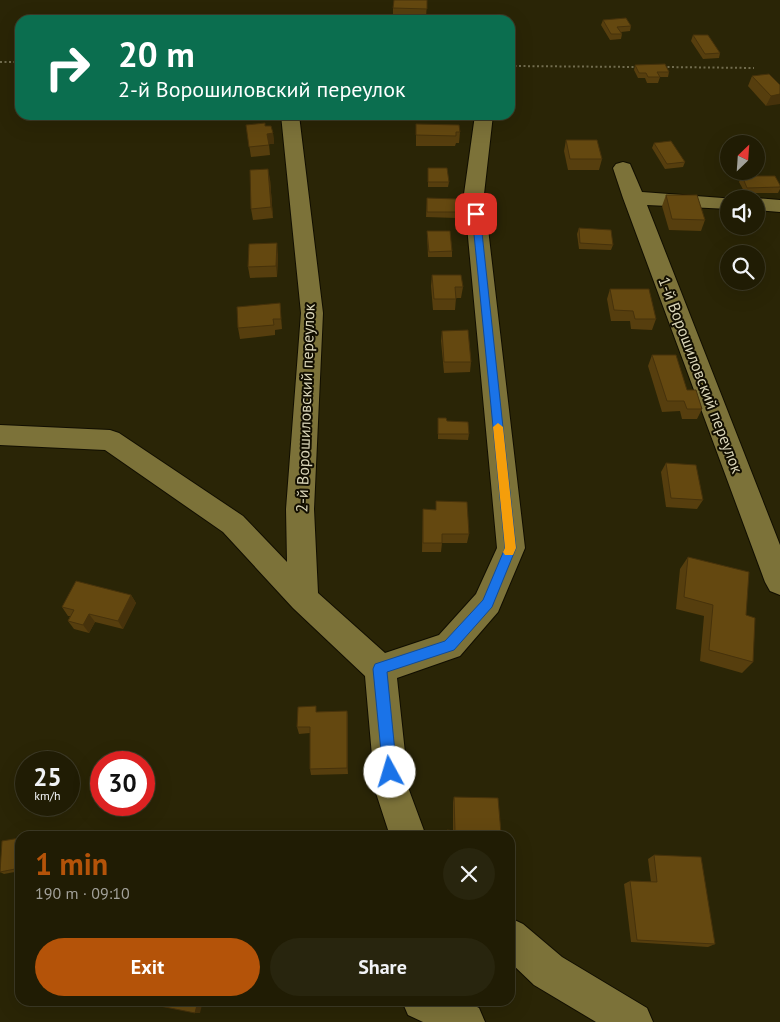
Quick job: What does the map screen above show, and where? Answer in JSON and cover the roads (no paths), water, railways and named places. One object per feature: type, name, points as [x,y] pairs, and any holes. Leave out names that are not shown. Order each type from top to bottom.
[{"type":"street","name":"2-й Ворошиловский переулок","points":[[291,120],[312,313],[300,509],[304,599]]},
{"type":"street","points":[[380,669],[449,646],[487,604],[510,548],[474,194],[483,120]]},
{"type":"street","name":"1-й Ворошиловский переулок","points":[[623,168],[780,582]]},
{"type":"street","points":[[633,198],[720,203]]},
{"type":"street","points":[[765,205],[780,206]]},
{"type":"street","points":[[0,435],[110,440],[233,524],[304,599],[380,669],[392,790],[406,831]]},
{"type":"street","points":[[515,941],[548,971],[633,1022]]},
{"type":"street","points":[[432,1006],[465,1022]]}]
